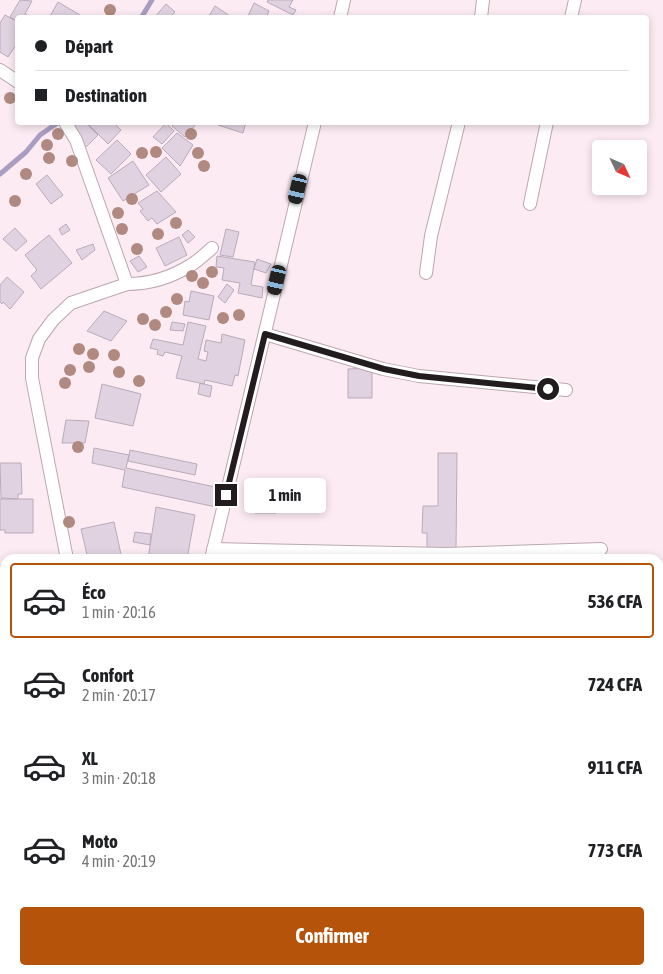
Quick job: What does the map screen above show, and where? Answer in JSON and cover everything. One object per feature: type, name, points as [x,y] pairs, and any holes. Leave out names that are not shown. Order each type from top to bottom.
[{"type":"street","points":[[341,15],[344,0]]},
{"type":"street","points":[[481,15],[483,0]]},
{"type":"street","points":[[572,15],[576,0]]},
{"type":"street","points":[[0,70],[15,80]]},
{"type":"street","points":[[67,125],[76,140],[127,284]]},
{"type":"street","points":[[314,125],[212,554],[445,554],[601,549]]},
{"type":"street","points":[[426,273],[431,236],[458,125]]},
{"type":"street","points":[[530,204],[546,125]]},
{"type":"street","points":[[66,554],[32,378],[32,358],[39,339],[53,320],[71,303],[127,284],[142,284],[176,273],[192,265],[212,248]]},
{"type":"street","points":[[265,334],[384,369],[419,376],[566,390]]},
{"type":"building","points":[[20,0],[32,1],[25,14],[27,15],[15,15],[15,20],[10,17]]},
{"type":"building","points":[[268,0],[293,0],[289,7],[296,10],[293,15],[267,2]]},
{"type":"building","points":[[58,2],[80,15],[51,15]]},
{"type":"building","points":[[254,3],[269,11],[267,15],[248,15]]},
{"type":"building","points":[[166,4],[175,12],[172,15],[157,15]]},
{"type":"building","points":[[215,6],[228,15],[210,15]]},
{"type":"building","points":[[5,15],[15,20],[15,46],[8,57],[0,52],[0,23]]},
{"type":"building","points":[[88,125],[98,135],[85,148],[73,126]]},
{"type":"building","points":[[89,125],[116,125],[121,130],[108,144]]},
{"type":"building","points":[[164,125],[168,125],[174,131],[162,144],[153,137]]},
{"type":"building","points":[[173,125],[195,125],[185,137]]},
{"type":"building","points":[[218,125],[245,125],[243,133]]},
{"type":"building","points":[[177,133],[193,145],[180,166],[162,148]]},
{"type":"building","points":[[117,140],[131,154],[111,174],[96,160]]},
{"type":"building","points":[[166,157],[181,174],[161,192],[146,175]]},
{"type":"building","points":[[133,161],[149,185],[123,201],[108,178]]},
{"type":"building","points":[[47,175],[63,195],[51,204],[36,184]]},
{"type":"building","points":[[157,191],[176,212],[157,224],[152,218],[148,221],[140,211],[143,209],[138,203]]},
{"type":"building","points":[[66,224],[70,230],[62,235],[59,229]]},
{"type":"building","points":[[15,228],[27,241],[16,251],[3,239]]},
{"type":"building","points":[[226,229],[239,232],[233,257],[220,255]]},
{"type":"building","points":[[188,230],[195,237],[188,243],[182,235]]},
{"type":"building","points":[[49,235],[72,263],[41,289],[31,276],[37,270],[25,255]]},
{"type":"building","points":[[179,237],[187,255],[165,266],[156,248]]},
{"type":"building","points":[[93,244],[95,250],[82,260],[76,250]]},
{"type":"building","points":[[139,256],[147,267],[138,272],[130,261]]},
{"type":"building","points":[[217,256],[255,262],[251,285],[263,287],[262,298],[238,293],[240,283],[222,280],[224,268],[216,267]]},
{"type":"building","points":[[257,259],[271,264],[266,273],[254,269]]},
{"type":"building","points":[[7,277],[24,292],[10,309],[3,302],[2,304],[0,302],[0,285]]},
{"type":"building","points":[[227,284],[234,290],[225,303],[218,297]]},
{"type":"building","points":[[191,291],[214,296],[209,320],[183,315],[185,301],[189,302]]},
{"type":"building","points":[[104,311],[127,321],[111,341],[87,331]]},
{"type":"building","points":[[172,322],[185,324],[183,331],[170,330]]},
{"type":"building","points":[[188,322],[206,326],[198,359],[206,361],[208,352],[204,351],[206,340],[221,343],[222,334],[245,340],[238,376],[235,375],[232,386],[205,380],[204,384],[176,378],[182,356],[165,352],[163,356],[157,354],[158,350],[150,348],[153,339],[183,345]]},
{"type":"building","points":[[372,368],[372,398],[348,398],[348,369]]},
{"type":"building","points":[[200,383],[212,386],[210,397],[198,394]]},
{"type":"building","points":[[102,384],[141,394],[133,426],[95,418]]},
{"type":"building","points":[[66,420],[89,421],[85,443],[62,443]]},
{"type":"building","points":[[94,448],[129,455],[126,468],[220,488],[216,507],[122,487],[125,470],[92,463]]},
{"type":"building","points":[[130,450],[197,464],[195,475],[128,461]]},
{"type":"building","points":[[438,453],[457,453],[456,549],[427,550],[427,533],[422,533],[423,506],[438,506]]},
{"type":"building","points":[[0,463],[21,463],[22,494],[18,494],[18,499],[1,498]]},
{"type":"building","points":[[254,485],[276,485],[276,513],[255,513]]},
{"type":"building","points":[[0,499],[33,499],[33,533],[5,533],[5,530],[0,530]]},
{"type":"building","points":[[156,507],[195,515],[188,554],[149,554]]},
{"type":"building","points":[[114,522],[121,554],[87,554],[81,529]]},
{"type":"building","points":[[135,532],[151,534],[150,545],[133,542]]},
{"type":"waterway","points":[[143,15],[152,0]]},
{"type":"waterway","points":[[0,174],[26,152],[40,135],[55,125]]},
{"type":"route","points":[[226,495],[265,334],[384,369],[419,376],[548,389]]}]
